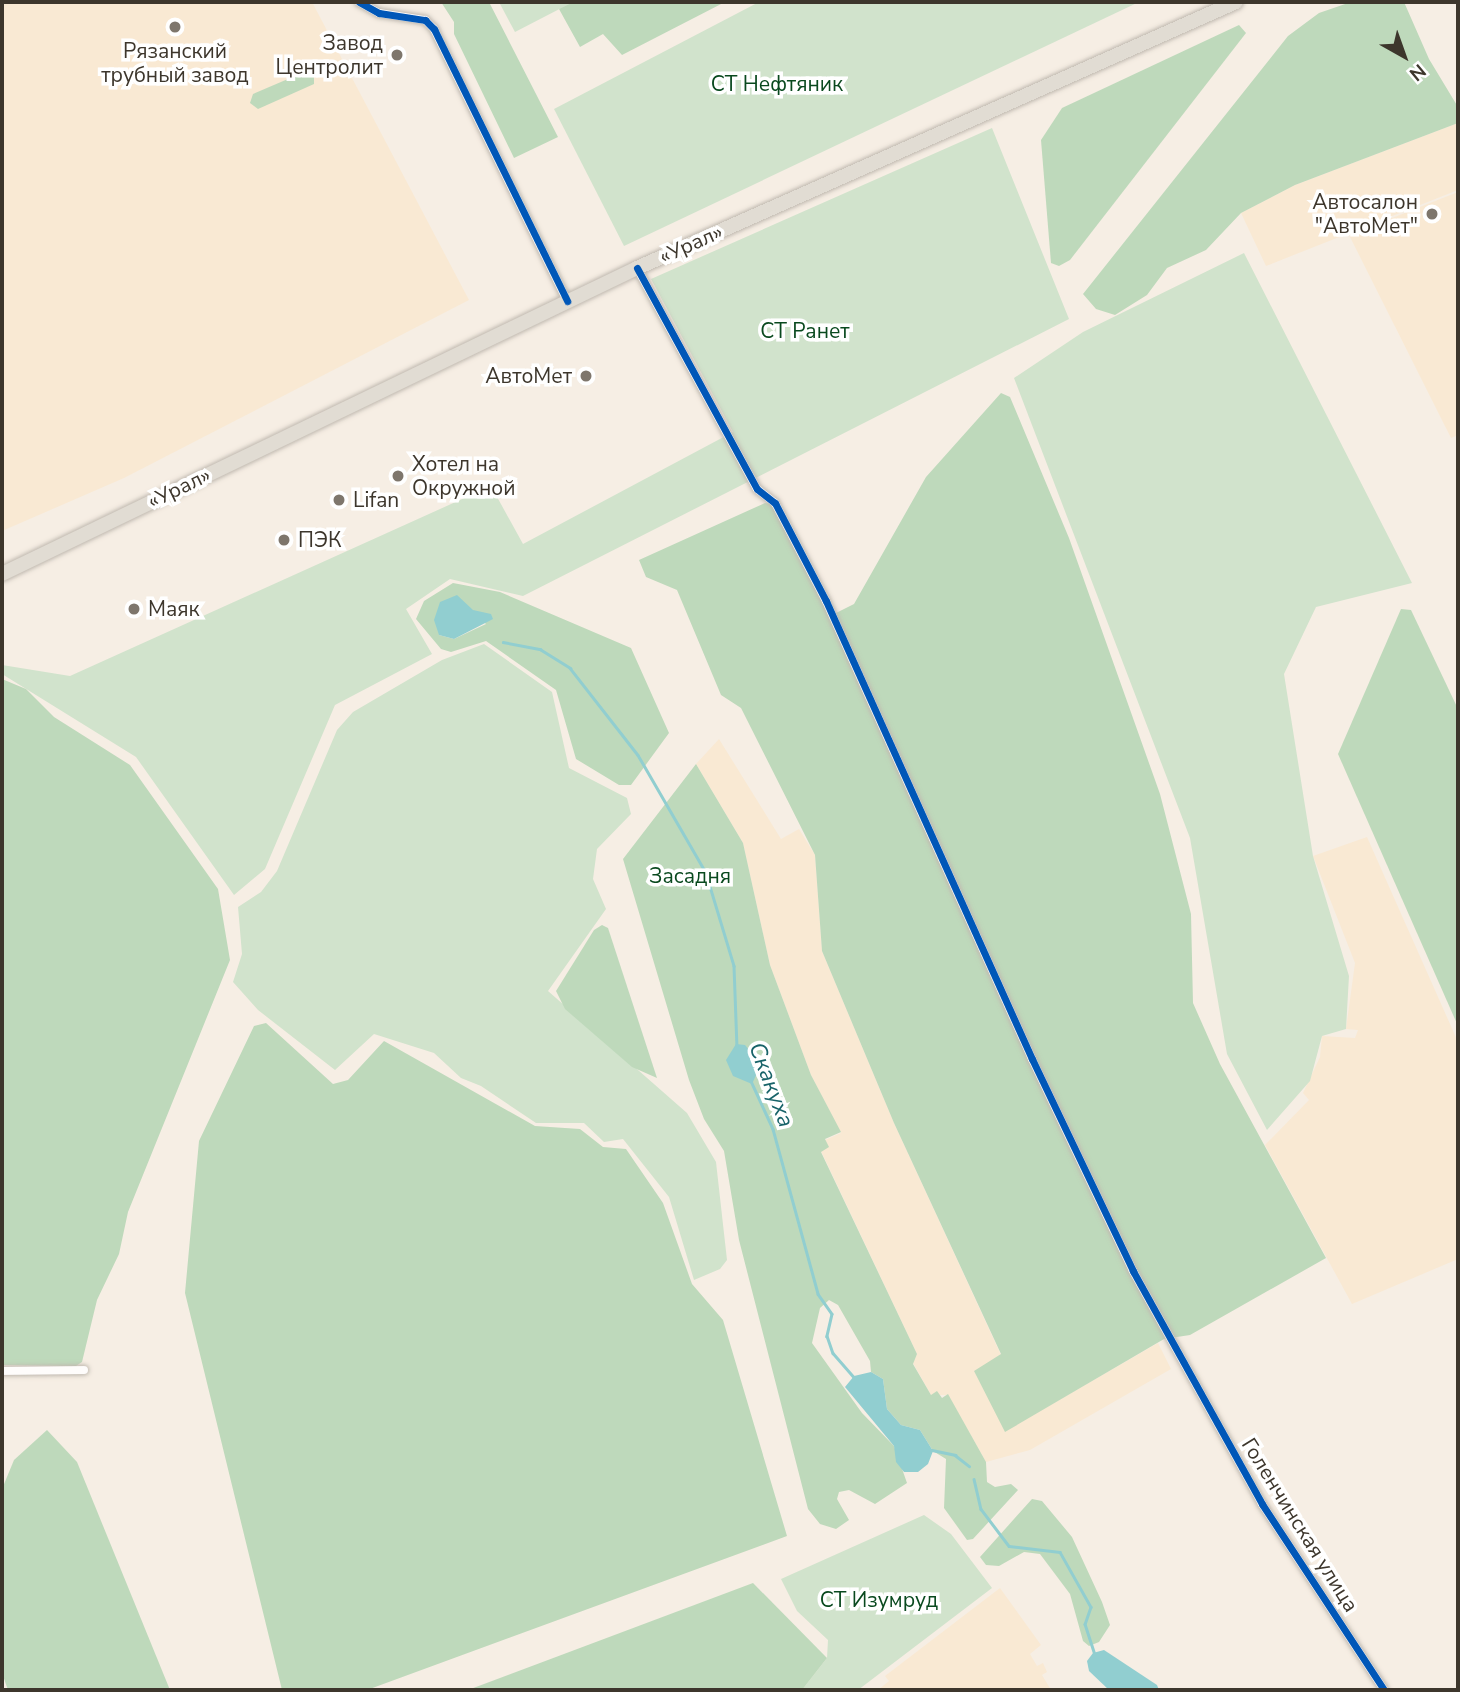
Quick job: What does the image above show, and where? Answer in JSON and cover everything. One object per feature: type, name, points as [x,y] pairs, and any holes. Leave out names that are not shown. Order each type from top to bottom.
[{"type":"highway","name":"«Урал»","points":[[2,574],[637,268],[1236,2]]},
{"type":"street","points":[[359,2],[379,13],[425,20],[434,30],[568,301]]},
{"type":"street","name":"Голенчинская улица","points":[[637,268],[757,489],[775,503],[826,601],[1032,1059],[1133,1270],[1193,1374],[1262,1504],[1384,1690]]},
{"type":"street","points":[[2,1371],[84,1370]]},
{"type":"shaded area","points":[[2,2],[312,2],[469,300],[124,478],[2,531]]},
{"type":"shaded area","points":[[1458,123],[1458,190],[1266,266],[1241,213],[1295,185]]},
{"type":"shaded area","points":[[1458,192],[1458,435],[1451,438],[1349,235]]},
{"type":"shaded area","points":[[719,739],[781,839],[799,829],[815,855],[822,951],[894,1123],[1001,1355],[1005,1431],[1158,1343],[1171,1369],[1030,1450],[986,1462],[948,1395],[931,1395],[913,1363],[917,1354],[821,1151],[825,1140],[841,1133],[811,1075],[770,965],[743,843],[696,764]]},
{"type":"shaded area","points":[[1367,837],[1458,1042],[1458,1259],[1352,1304],[1265,1145],[1309,1100],[1303,1093],[1320,1057],[1322,1036],[1355,1038],[1358,1030],[1346,1029],[1355,963],[1313,856]]},
{"type":"shaded area","points":[[1000,1588],[1041,1645],[1030,1654],[1037,1666],[1043,1663],[1047,1672],[1042,1675],[1051,1690],[878,1690],[889,1681],[885,1676]]},
{"type":"green space","points":[[441,2],[489,2],[558,137],[514,158],[454,34],[454,22]]},
{"type":"green space","points":[[499,2],[573,2],[515,32]]},
{"type":"green space","points":[[573,2],[725,2],[622,55],[603,34],[580,47],[559,9]]},
{"type":"green space","name":"СТ Нефтяник","points":[[759,2],[1139,2],[624,246],[554,109]]},
{"type":"green space","points":[[1351,2],[1404,2],[1429,59],[1458,107],[1458,123],[1295,185],[1241,213],[1206,250],[1167,268],[1147,295],[1115,315],[1096,309],[1083,294],[1288,36],[1319,13]]},
{"type":"green space","points":[[1239,25],[1246,33],[1070,260],[1059,266],[1051,263],[1041,140],[1062,108]]},
{"type":"green space","points":[[309,70],[314,72],[314,84],[258,109],[250,103],[253,94]]},
{"type":"green space","name":"СТ Ранет","points":[[992,128],[1069,319],[523,596],[450,579],[406,609],[432,654],[335,705],[265,869],[234,895],[136,757],[2,674],[2,665],[70,676],[491,486],[523,544],[733,432],[651,279]]},
{"type":"green space","points":[[1244,253],[1412,583],[1316,607],[1284,674],[1313,856],[1349,976],[1346,1029],[1322,1036],[1310,1081],[1267,1130],[1227,1054],[1190,838],[1014,378],[1083,332]]},
{"type":"green space","points":[[1001,393],[1010,397],[1069,538],[1160,794],[1191,914],[1193,1003],[1220,1064],[1326,1258],[1190,1335],[1164,1339],[1005,1432],[974,1371],[1001,1354],[894,1123],[822,951],[815,855],[741,708],[721,695],[677,590],[646,577],[639,560],[765,503],[773,504],[832,615],[854,604],[926,477]]},
{"type":"green space","points":[[453,583],[500,592],[631,648],[669,733],[631,785],[619,785],[576,759],[556,690],[486,641],[451,652],[441,649],[416,619],[424,601]],"holes":[[[457,596],[486,624],[454,639],[439,635]]]},
{"type":"green space","points":[[1401,609],[1411,610],[1458,709],[1458,1026],[1338,754]]},
{"type":"green space","points":[[484,644],[552,692],[569,768],[627,798],[631,814],[597,849],[593,879],[606,909],[548,991],[687,1113],[716,1162],[727,1260],[720,1269],[694,1280],[669,1197],[623,1139],[604,1142],[584,1123],[536,1123],[481,1086],[461,1078],[434,1053],[374,1034],[335,1070],[258,1010],[233,982],[242,954],[238,907],[261,892],[277,871],[337,730],[353,712],[442,660]]},
{"type":"green space","points":[[2,679],[26,689],[54,717],[130,765],[218,889],[230,960],[128,1212],[119,1254],[97,1300],[82,1362],[76,1366],[2,1365]]},
{"type":"green space","name":"Засадня","points":[[696,764],[743,843],[770,965],[811,1075],[841,1132],[825,1139],[829,1147],[821,1152],[917,1354],[913,1364],[931,1395],[937,1391],[942,1398],[948,1394],[986,1462],[987,1482],[995,1487],[1011,1484],[1018,1490],[973,1539],[967,1540],[944,1508],[946,1459],[933,1451],[920,1430],[901,1425],[887,1409],[883,1379],[871,1372],[870,1361],[838,1305],[829,1300],[820,1308],[812,1343],[862,1413],[894,1446],[907,1483],[875,1504],[849,1490],[839,1492],[837,1499],[849,1520],[836,1529],[820,1524],[808,1509],[739,1240],[724,1151],[704,1119],[689,1080],[623,859]]},
{"type":"green space","points":[[602,925],[608,928],[657,1078],[632,1067],[565,1009],[556,991],[594,930]]},
{"type":"green space","points":[[266,1023],[333,1084],[348,1080],[384,1041],[535,1126],[580,1129],[603,1147],[626,1149],[663,1203],[692,1284],[723,1320],[787,1536],[367,1690],[282,1690],[185,1293],[199,1141],[254,1026]]},
{"type":"green space","points":[[47,1430],[77,1462],[170,1690],[8,1690],[2,1673],[2,1489],[14,1460]]},
{"type":"green space","points":[[1032,1499],[1042,1501],[1072,1537],[1110,1625],[1099,1642],[1089,1646],[1083,1641],[1070,1594],[1040,1554],[1024,1552],[999,1566],[986,1565],[980,1557]]},
{"type":"green space","name":"СТ Изумруд","points":[[924,1515],[951,1534],[992,1588],[858,1690],[802,1690],[827,1658],[828,1640],[797,1611],[781,1579]]},
{"type":"green space","points":[[753,1583],[827,1658],[802,1690],[468,1690]]},
{"type":"water","points":[[457,595],[473,610],[491,614],[493,619],[454,639],[439,635],[434,620],[440,602]]},
{"type":"water","points":[[736,1044],[745,1045],[753,1055],[758,1071],[752,1084],[733,1076],[726,1060]]},
{"type":"water","points":[[871,1372],[883,1379],[887,1409],[901,1425],[920,1430],[933,1451],[928,1464],[918,1472],[904,1472],[896,1462],[894,1446],[845,1387],[854,1376]]},
{"type":"water","points":[[1104,1650],[1157,1685],[1159,1690],[1109,1690],[1089,1671],[1087,1661],[1093,1653]]},
{"type":"waterway","name":"Скакуха","points":[[503,642],[540,649],[570,668],[638,755],[706,873],[734,966],[737,1046]]},
{"type":"waterway","name":"Скакуха","points":[[751,1081],[773,1129],[818,1294],[832,1314],[827,1336],[833,1353],[855,1378]]},
{"type":"waterway","name":"Скакуха","points":[[932,1450],[955,1455],[969,1466]]},
{"type":"waterway","name":"Скакуха","points":[[974,1479],[981,1509],[1009,1546],[1060,1552],[1091,1607],[1085,1624],[1095,1654]]},
{"type":"cycle path","points":[[359,2],[379,13],[425,20],[434,29],[567,301]]},
{"type":"cycle path","points":[[637,268],[757,489],[775,503],[826,601],[1032,1059],[1133,1271],[1262,1504],[1384,1690]]},
{"type":"place","name":"Рязанский трубный завод","points":[[175,27]]},
{"type":"place","name":"Завод Центролит","points":[[397,55]]},
{"type":"place","name":"Автосалон \"АвтоМет\"","points":[[1432,214]]},
{"type":"place","name":"АвтоМет","points":[[586,376]]},
{"type":"place","name":"Хотел на Окружной","points":[[398,476]]},
{"type":"place","name":"Lifan","points":[[339,500]]},
{"type":"place","name":"ПЭК","points":[[284,540]]},
{"type":"place","name":"Маяк","points":[[134,609]]}]
